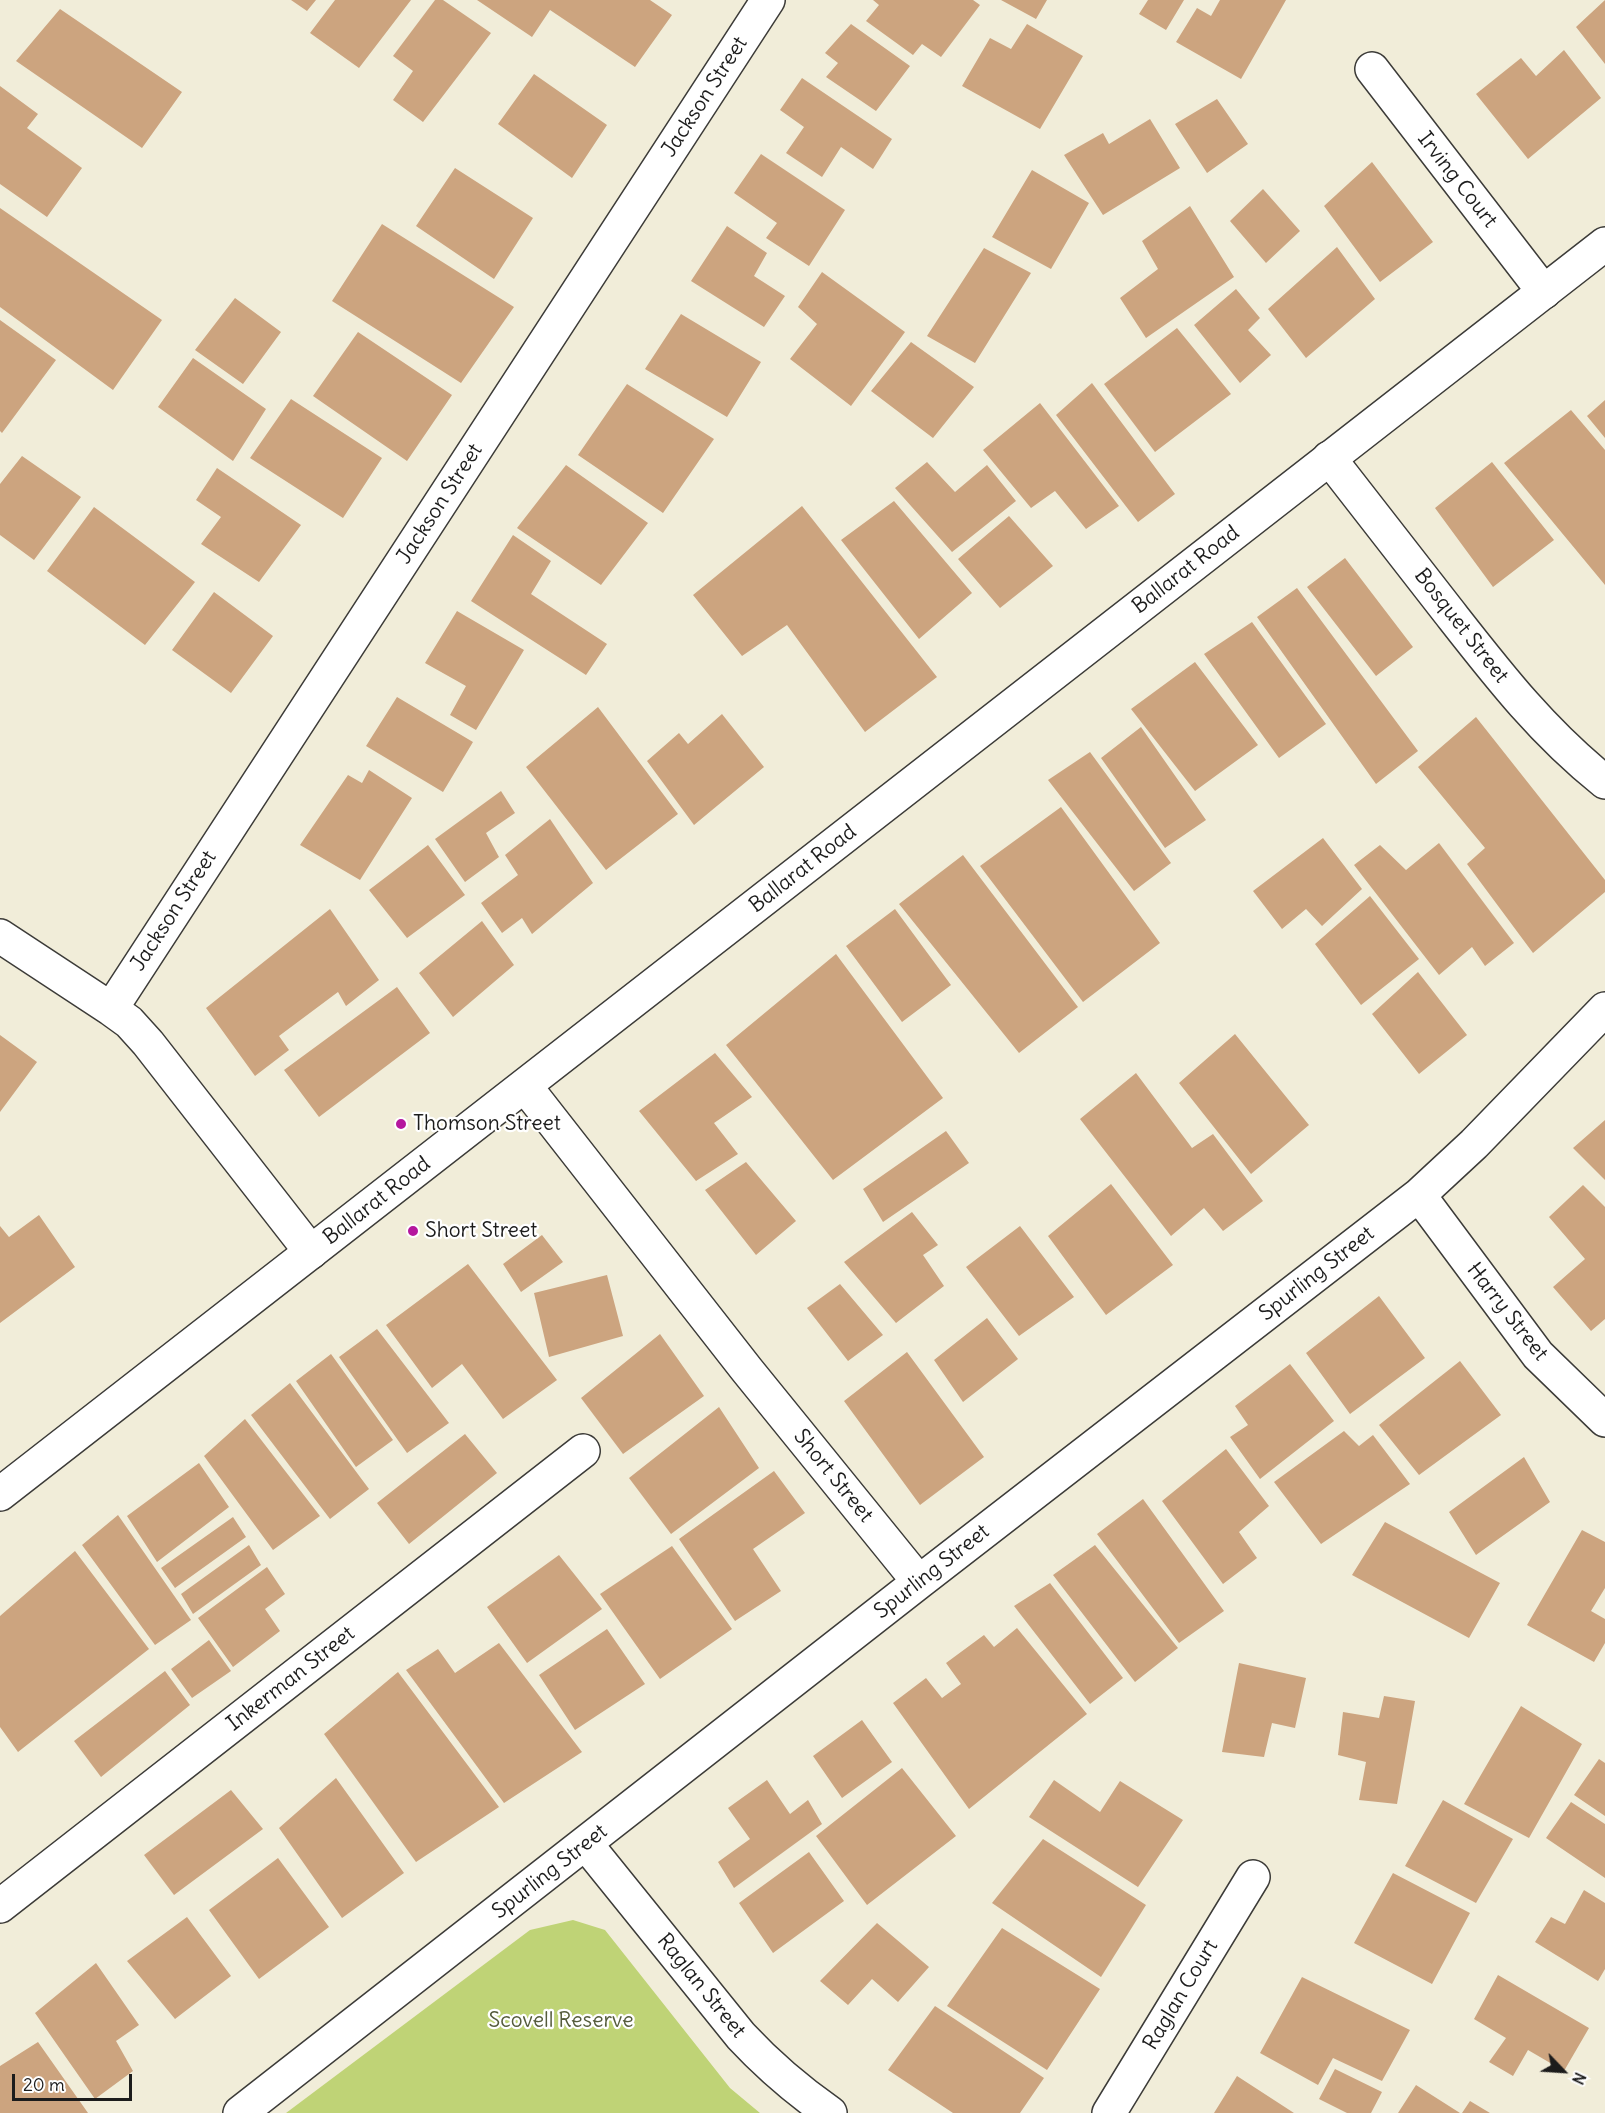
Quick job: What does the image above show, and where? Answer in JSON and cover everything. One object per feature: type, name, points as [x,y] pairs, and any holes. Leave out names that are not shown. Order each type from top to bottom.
[{"type":"main road","name":"Jackson Street","points":[[111,1009],[768,0]]},
{"type":"main road","name":"Irving Court","points":[[1372,69],[1544,292]]},
{"type":"main road","name":"Ballarat Road","points":[[0,1494],[1605,244]]},
{"type":"main road","name":"Bosquet Street","points":[[1329,458],[1524,705],[1575,758],[1605,782]]},
{"type":"main road","points":[[0,936],[129,1022],[148,1043],[311,1252]]},
{"type":"main road","name":"Spurling Street","points":[[240,2113],[919,1581],[1419,1195],[1474,1144],[1605,1009]]},
{"type":"main road","name":"Short Street","points":[[525,1086],[747,1370],[919,1581]]},
{"type":"main road","name":"Harry Street","points":[[1419,1195],[1538,1355],[1605,1420]]},
{"type":"main road","name":"Inkerman Street","points":[[0,1906],[583,1451]]},
{"type":"main road","name":"Raglan Street","points":[[586,1844],[741,2036],[776,2071],[831,2113]]},
{"type":"main road","name":"Raglan Court","points":[[1109,2113],[1253,1877]]},
{"type":"green space","name":"Scovell Reserve","points":[[573,1920],[605,1930],[730,2088],[760,2113],[286,2113],[530,1930]]},
{"type":"building","points":[[291,0],[316,0],[307,11]]},
{"type":"building","points":[[335,0],[411,0],[359,68],[310,33]]},
{"type":"building","points":[[435,0],[443,0],[491,33],[423,122],[393,100],[413,71],[393,56]]},
{"type":"building","points":[[477,0],[650,0],[672,15],[635,67],[550,10],[532,37]]},
{"type":"building","points":[[873,0],[973,0],[980,5],[941,57],[922,44],[913,55],[866,21],[879,5]]},
{"type":"building","points":[[1001,0],[1047,0],[1036,19]]},
{"type":"building","points":[[1148,0],[1184,0],[1166,30],[1139,14]]},
{"type":"building","points":[[1220,0],[1286,0],[1241,79],[1176,42],[1197,8],[1211,16]]},
{"type":"building","points":[[1605,0],[1605,64],[1576,27]]},
{"type":"building","points":[[60,9],[182,92],[142,148],[16,61]]},
{"type":"building","points":[[851,24],[910,66],[876,111],[826,77],[838,63],[825,53]]},
{"type":"building","points":[[1027,24],[1083,56],[1040,129],[962,86],[990,38],[1011,49]]},
{"type":"building","points":[[1564,50],[1601,98],[1528,159],[1476,94],[1521,58],[1536,76]]},
{"type":"building","points":[[534,74],[607,125],[572,178],[498,124]]},
{"type":"building","points":[[802,78],[892,139],[873,169],[841,147],[822,177],[786,153],[804,127],[780,110]]},
{"type":"building","points":[[0,86],[38,114],[27,128],[82,168],[47,217],[0,184]]},
{"type":"building","points":[[1217,99],[1248,144],[1207,173],[1175,124]]},
{"type":"building","points":[[1150,119],[1180,168],[1103,215],[1064,155],[1103,133],[1109,144]]},
{"type":"building","points":[[761,154],[845,210],[809,266],[766,238],[777,223],[734,193]]},
{"type":"building","points":[[1372,162],[1433,242],[1380,282],[1324,206]]},
{"type":"building","points":[[455,168],[533,218],[494,279],[416,226]]},
{"type":"building","points":[[1032,170],[1089,203],[1051,269],[992,237]]},
{"type":"building","points":[[1263,189],[1300,231],[1266,263],[1230,221]]},
{"type":"building","points":[[1190,206],[1234,277],[1146,338],[1120,298],[1158,269],[1142,241]]},
{"type":"building","points":[[0,208],[162,320],[113,390],[0,307]]},
{"type":"building","points":[[382,224],[514,307],[461,383],[332,301]]},
{"type":"building","points":[[727,226],[767,253],[754,276],[785,296],[764,327],[691,281]]},
{"type":"building","points":[[1337,247],[1375,299],[1306,358],[1268,309]]},
{"type":"building","points":[[984,248],[1031,273],[975,363],[927,336]]},
{"type":"building","points":[[822,272],[905,332],[851,406],[790,359],[817,324],[798,307]]},
{"type":"building","points":[[1236,289],[1260,318],[1248,330],[1271,355],[1240,383],[1194,325]]},
{"type":"building","points":[[235,298],[281,332],[243,384],[195,350]]},
{"type":"building","points":[[681,314],[761,362],[727,417],[645,369]]},
{"type":"building","points":[[0,320],[56,360],[2,433],[0,431]]},
{"type":"building","points":[[1177,328],[1231,394],[1155,452],[1104,384]]},
{"type":"building","points":[[358,332],[452,395],[407,461],[313,396]]},
{"type":"building","points":[[911,342],[974,387],[933,438],[871,391]]},
{"type":"building","points":[[193,358],[266,409],[233,461],[158,407]]},
{"type":"building","points":[[1092,383],[1175,494],[1138,522],[1056,415]]},
{"type":"building","points":[[627,384],[714,439],[663,513],[578,455]]},
{"type":"building","points":[[291,399],[382,458],[343,518],[250,458]]},
{"type":"building","points":[[1605,400],[1605,438],[1587,416]]},
{"type":"building","points":[[1040,403],[1119,506],[1086,529],[1055,491],[1031,508],[983,450]]},
{"type":"building","points":[[1571,410],[1605,450],[1605,585],[1504,463]]},
{"type":"building","points":[[22,456],[81,497],[34,560],[0,535],[0,484]]},
{"type":"building","points":[[927,462],[955,492],[987,465],[1016,501],[952,552],[895,488]]},
{"type":"building","points":[[1492,462],[1554,540],[1493,587],[1435,508]]},
{"type":"building","points":[[566,465],[648,523],[601,585],[517,528]]},
{"type":"building","points":[[217,468],[301,525],[259,582],[201,544],[221,517],[196,500]]},
{"type":"building","points":[[894,501],[972,593],[919,639],[841,540]]},
{"type":"building","points":[[802,506],[937,677],[865,732],[787,625],[742,656],[693,595]]},
{"type":"building","points":[[94,507],[195,582],[145,645],[47,571]]},
{"type":"building","points":[[1009,516],[1053,566],[1000,608],[958,559]]},
{"type":"building","points":[[513,535],[551,561],[531,594],[607,644],[586,675],[471,601]]},
{"type":"building","points":[[1345,558],[1413,647],[1376,676],[1307,587]]},
{"type":"building","points":[[1297,588],[1418,751],[1376,784],[1257,617]]},
{"type":"building","points":[[214,592],[273,636],[231,693],[172,650]]},
{"type":"building","points":[[457,611],[524,650],[476,730],[450,715],[466,686],[425,663]]},
{"type":"building","points":[[1252,622],[1326,724],[1279,758],[1204,654]]},
{"type":"building","points":[[1195,662],[1258,745],[1195,791],[1131,709]]},
{"type":"building","points":[[397,697],[473,742],[443,792],[366,746]]},
{"type":"building","points":[[598,707],[678,814],[606,870],[526,767]]},
{"type":"building","points":[[722,714],[764,767],[694,825],[647,761],[679,733],[688,744]]},
{"type":"building","points":[[1476,717],[1605,880],[1605,892],[1533,953],[1467,864],[1485,848],[1418,767]]},
{"type":"building","points":[[1141,727],[1206,820],[1165,848],[1101,758]]},
{"type":"building","points":[[1090,752],[1171,863],[1134,891],[1048,780]]},
{"type":"building","points":[[369,770],[412,798],[360,880],[300,845],[348,775],[362,783]]},
{"type":"building","points":[[501,791],[515,813],[486,833],[499,857],[465,882],[435,839]]},
{"type":"building","points":[[1061,807],[1160,943],[1083,1002],[980,866]]},
{"type":"building","points":[[550,819],[593,883],[532,934],[522,918],[502,933],[481,903],[518,875],[505,855]]},
{"type":"building","points":[[1323,838],[1362,889],[1322,926],[1306,909],[1282,929],[1253,891]]},
{"type":"building","points":[[1439,843],[1514,943],[1485,966],[1472,947],[1439,975],[1354,865],[1380,845],[1406,870]]},
{"type":"building","points":[[428,845],[465,895],[407,938],[369,890]]},
{"type":"building","points":[[963,855],[1078,1007],[1019,1053],[899,904]]},
{"type":"building","points":[[1370,896],[1419,959],[1361,1005],[1315,944]]},
{"type":"building","points":[[330,909],[379,980],[346,1006],[338,992],[279,1036],[289,1050],[255,1076],[206,1008]]},
{"type":"building","points":[[895,909],[951,985],[902,1022],[846,946]]},
{"type":"building","points":[[482,921],[514,965],[453,1017],[419,973]]},
{"type":"building","points":[[836,954],[943,1098],[833,1180],[726,1045]]},
{"type":"building","points":[[1418,972],[1467,1035],[1419,1074],[1372,1014]]},
{"type":"building","points":[[397,987],[430,1033],[319,1117],[284,1070]]},
{"type":"building","points":[[1235,1034],[1309,1125],[1251,1174],[1179,1083]]},
{"type":"building","points":[[0,1035],[37,1062],[0,1112]]},
{"type":"building","points":[[715,1053],[752,1097],[714,1123],[738,1154],[696,1181],[639,1111]]},
{"type":"building","points":[[1136,1073],[1192,1148],[1213,1134],[1263,1201],[1223,1231],[1204,1208],[1171,1236],[1080,1119]]},
{"type":"building","points":[[1605,1120],[1605,1180],[1573,1148]]},
{"type":"building","points":[[946,1131],[969,1163],[883,1222],[863,1189]]},
{"type":"building","points":[[746,1162],[796,1221],[756,1255],[705,1190]]},
{"type":"building","points":[[1111,1184],[1173,1265],[1106,1315],[1048,1236]]},
{"type":"building","points":[[1583,1185],[1605,1207],[1605,1319],[1591,1331],[1553,1287],[1585,1259],[1549,1217]]},
{"type":"building","points":[[912,1212],[938,1245],[923,1255],[944,1286],[896,1323],[844,1262]]},
{"type":"building","points":[[39,1215],[75,1267],[0,1323],[0,1226],[9,1237]]},
{"type":"building","points":[[1020,1226],[1074,1297],[1019,1336],[966,1267]]},
{"type":"building","points":[[542,1235],[563,1262],[521,1292],[503,1264]]},
{"type":"building","points":[[468,1264],[557,1380],[503,1419],[462,1364],[432,1388],[386,1325]]},
{"type":"building","points":[[607,1275],[623,1336],[549,1357],[534,1293]]},
{"type":"building","points":[[840,1284],[883,1335],[848,1361],[807,1308]]},
{"type":"building","points":[[1379,1296],[1425,1358],[1350,1414],[1306,1353]]},
{"type":"building","points":[[987,1318],[1018,1359],[963,1402],[934,1360]]},
{"type":"building","points":[[377,1329],[449,1423],[407,1453],[339,1357]]},
{"type":"building","points":[[660,1334],[704,1396],[623,1454],[581,1398]]},
{"type":"building","points":[[907,1352],[984,1457],[920,1505],[844,1401]]},
{"type":"building","points":[[331,1354],[393,1440],[356,1467],[296,1381]]},
{"type":"building","points":[[1460,1361],[1501,1415],[1419,1475],[1379,1425]]},
{"type":"building","points":[[1290,1364],[1334,1421],[1260,1479],[1230,1437],[1248,1425],[1235,1406]]},
{"type":"building","points":[[290,1383],[369,1489],[330,1519],[251,1415]]},
{"type":"building","points":[[719,1407],[759,1468],[671,1534],[629,1478]]},
{"type":"building","points":[[245,1419],[320,1516],[273,1550],[204,1456]]},
{"type":"building","points":[[1344,1431],[1359,1446],[1373,1435],[1410,1484],[1321,1544],[1274,1482]]},
{"type":"building","points":[[465,1434],[497,1473],[409,1544],[377,1503]]},
{"type":"building","points":[[1226,1449],[1269,1506],[1239,1532],[1257,1558],[1223,1584],[1162,1501]]},
{"type":"building","points":[[1524,1457],[1550,1502],[1476,1555],[1449,1512]]},
{"type":"building","points":[[199,1463],[229,1507],[157,1562],[127,1516]]},
{"type":"building","points":[[774,1471],[805,1513],[753,1549],[781,1591],[735,1621],[679,1539]]},
{"type":"building","points":[[1143,1499],[1224,1611],[1179,1643],[1097,1534]]},
{"type":"building","points":[[118,1515],[191,1620],[155,1645],[82,1545]]},
{"type":"building","points":[[233,1517],[246,1537],[175,1588],[161,1568]]},
{"type":"building","points":[[1385,1522],[1500,1583],[1469,1638],[1352,1575]]},
{"type":"building","points":[[1582,1530],[1605,1542],[1605,1588],[1591,1611],[1605,1619],[1605,1643],[1594,1662],[1527,1625]]},
{"type":"building","points":[[249,1545],[261,1565],[193,1614],[181,1594]]},
{"type":"building","points":[[1095,1545],[1178,1648],[1135,1682],[1053,1575]]},
{"type":"building","points":[[672,1546],[732,1629],[660,1679],[600,1594]]},
{"type":"building","points":[[75,1551],[149,1649],[18,1752],[0,1727],[0,1616]]},
{"type":"building","points":[[559,1555],[602,1609],[527,1663],[487,1607]]},
{"type":"building","points":[[267,1567],[285,1594],[265,1609],[280,1631],[233,1667],[198,1618]]},
{"type":"building","points":[[1050,1583],[1123,1678],[1090,1704],[1014,1606]]},
{"type":"building","points":[[1017,1628],[1087,1714],[969,1809],[893,1703],[926,1678],[942,1698],[961,1684],[946,1663],[984,1635],[994,1647]]},
{"type":"building","points":[[607,1629],[645,1684],[575,1730],[539,1675]]},
{"type":"building","points":[[209,1640],[231,1671],[192,1698],[171,1669]]},
{"type":"building","points":[[499,1643],[582,1752],[504,1803],[406,1670],[438,1649],[455,1673]]},
{"type":"building","points":[[1239,1663],[1306,1678],[1295,1728],[1272,1723],[1264,1757],[1222,1752]]},
{"type":"building","points":[[165,1671],[190,1705],[101,1777],[74,1741]]},
{"type":"building","points":[[398,1672],[499,1807],[416,1862],[324,1734]]},
{"type":"building","points":[[1384,1696],[1415,1701],[1397,1804],[1359,1800],[1366,1762],[1338,1755],[1343,1712],[1379,1718]]},
{"type":"building","points":[[1521,1706],[1582,1744],[1529,1838],[1464,1804]]},
{"type":"building","points":[[862,1720],[892,1762],[842,1798],[813,1756]]},
{"type":"building","points":[[1599,1759],[1605,1763],[1605,1816],[1574,1795]]},
{"type":"building","points":[[902,1768],[956,1836],[867,1905],[816,1836]]},
{"type":"building","points":[[336,1778],[404,1873],[342,1918],[279,1828]]},
{"type":"building","points":[[767,1780],[790,1814],[808,1800],[822,1824],[734,1888],[718,1862],[750,1839],[728,1808]]},
{"type":"building","points":[[1054,1780],[1100,1812],[1120,1781],[1183,1820],[1138,1887],[1029,1817]]},
{"type":"building","points":[[231,1790],[263,1829],[174,1895],[144,1855]]},
{"type":"building","points":[[1443,1800],[1513,1839],[1476,1903],[1405,1866]]},
{"type":"building","points":[[1571,1802],[1605,1824],[1605,1878],[1546,1838]]},
{"type":"building","points":[[1043,1839],[1146,1905],[1101,1977],[992,1903]]},
{"type":"building","points":[[809,1852],[844,1901],[773,1953],[739,1903]]},
{"type":"building","points":[[278,1858],[329,1927],[259,1979],[209,1910]]},
{"type":"building","points":[[1393,1873],[1470,1913],[1432,1984],[1354,1943]]},
{"type":"building","points":[[1584,1890],[1605,1903],[1605,1969],[1598,1981],[1535,1942],[1551,1917],[1565,1924]]},
{"type":"building","points":[[187,1917],[231,1976],[175,2019],[127,1961]]},
{"type":"building","points":[[877,1923],[929,1967],[898,2002],[872,1979],[848,2005],[820,1981]]},
{"type":"building","points":[[1002,1928],[1100,1989],[1047,2070],[947,2006]]},
{"type":"building","points":[[96,1963],[139,2025],[116,2041],[133,2071],[95,2099],[35,2013]]},
{"type":"building","points":[[1498,1975],[1589,2028],[1564,2071],[1528,2050],[1513,2076],[1489,2062],[1506,2038],[1474,2019]]},
{"type":"building","points":[[1302,1977],[1410,2030],[1382,2081],[1333,2058],[1318,2085],[1260,2053]]},
{"type":"building","points":[[935,2006],[1044,2078],[1020,2113],[953,2113],[888,2070]]},
{"type":"building","points":[[38,2042],[88,2113],[0,2113],[0,2066]]},
{"type":"building","points":[[1335,2069],[1382,2092],[1371,2113],[1347,2113],[1319,2099]]},
{"type":"building","points":[[1237,2076],[1294,2113],[1214,2113]]},
{"type":"building","points":[[1416,2085],[1460,2113],[1398,2113]]},
{"type":"building","points":[[1470,2101],[1490,2113],[1462,2113]]},
{"type":"place","name":"Thomson Street","points":[[401,1124]]},
{"type":"place","name":"Short Street","points":[[413,1231]]}]
